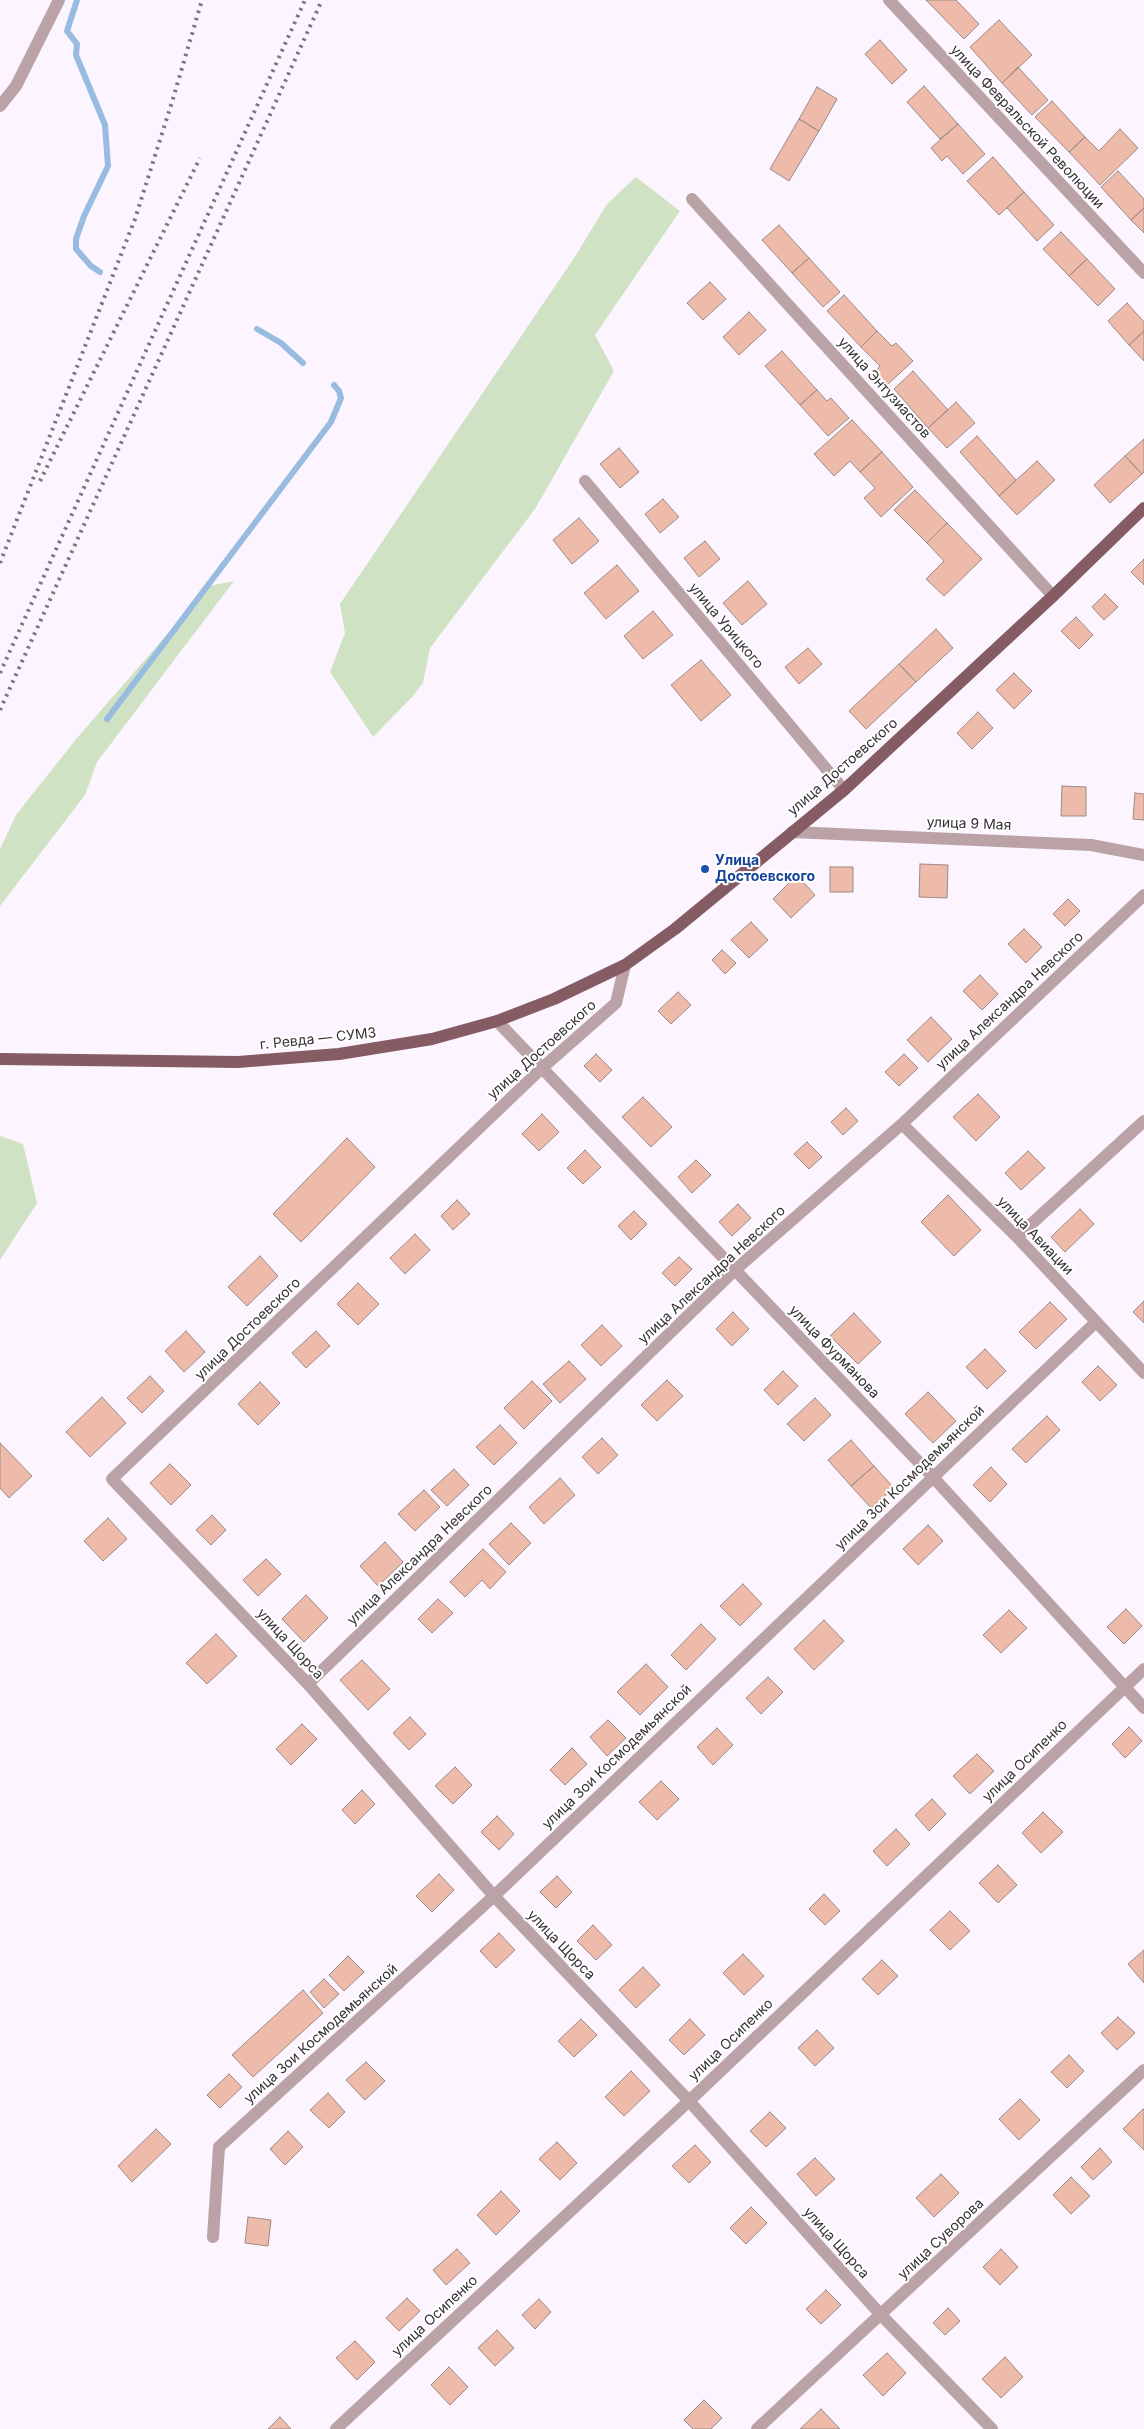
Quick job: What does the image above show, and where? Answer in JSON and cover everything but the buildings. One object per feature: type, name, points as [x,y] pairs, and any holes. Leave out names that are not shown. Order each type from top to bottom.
[{"type":"main road","name":"улица Достоевского","points":[[625,965],[675,929],[844,790],[1053,596],[1144,508]]},
{"type":"main road","name":"г. Ревда — СУМЗ","points":[[0,1059],[238,1062],[339,1054],[413,1042],[497,1021],[554,999],[625,965]]},
{"type":"street","points":[[0,106],[16,86],[59,0]]},
{"type":"street","name":"улица Февральской Революции","points":[[889,0],[1144,274]]},
{"type":"street","name":"улица Энтузиастов","points":[[692,199],[1053,596]]},
{"type":"street","name":"улица Урицкого","points":[[585,481],[844,790]]},
{"type":"street","name":"улица 9 Мая","points":[[792,832],[1092,845],[1144,854]]},
{"type":"street","name":"улица Александра Невского","points":[[308,1684],[735,1270],[902,1124],[1144,895]]},
{"type":"street","name":"улица Достоевского","points":[[112,1479],[541,1069],[616,1003],[625,965]]},
{"type":"street","name":"улица Фурманова","points":[[497,1021],[932,1476],[1144,1708]]},
{"type":"street","points":[[1017,1237],[1144,1121]]},
{"type":"street","name":"улица Авиации","points":[[902,1124],[1017,1237],[1144,1373]]},
{"type":"street","name":"улица Зои Космодемьянской","points":[[213,2237],[219,2148],[494,1896],[932,1476],[1096,1322]]},
{"type":"street","name":"улица Щорса","points":[[112,1479],[308,1684],[494,1896],[689,2101],[881,2315],[992,2429]]},
{"type":"street","name":"улица Осипенко","points":[[336,2429],[689,2101],[1144,1669]]},
{"type":"street","name":"улица Суворова","points":[[757,2429],[1144,2070]]},
{"type":"green space","points":[[636,177],[680,211],[595,335],[614,371],[535,509],[430,648],[423,683],[373,737],[330,672],[345,633],[340,604],[576,255],[607,204]]},
{"type":"green space","points":[[234,581],[97,762],[85,795],[0,906],[0,849],[16,815],[77,738],[209,586]]},
{"type":"green space","points":[[0,1136],[23,1144],[37,1203],[0,1260]]},
{"type":"waterway","points":[[77,0],[67,31],[77,44],[76,55],[105,125],[108,166],[84,216],[76,239],[76,249],[91,266],[100,272]]},
{"type":"waterway","points":[[257,329],[281,343],[303,363]]},
{"type":"waterway","points":[[107,719],[331,422],[341,398],[339,391],[334,385]]},
{"type":"railway","points":[[0,563],[135,219],[202,0]]},
{"type":"railway","points":[[0,673],[305,0]]},
{"type":"railway","points":[[0,710],[322,0]]},
{"type":"railway","points":[[40,481],[200,158]]},
{"type":"place","name":"Улица Достоевского","points":[[705,869]]}]
